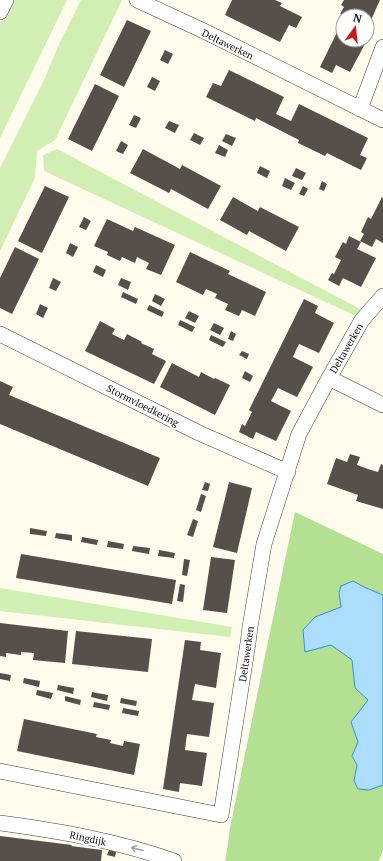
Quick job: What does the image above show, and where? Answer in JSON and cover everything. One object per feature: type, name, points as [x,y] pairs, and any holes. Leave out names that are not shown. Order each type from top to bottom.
[{"type":"street","points":[[0,12],[6,0]]},
{"type":"street","name":"Deltawerken","points":[[137,0],[206,32],[383,120]]},
{"type":"street","points":[[360,109],[383,46]]},
{"type":"street","name":"Deltawerken","points":[[0,771],[221,815],[264,544],[299,434],[362,320],[383,296]]},
{"type":"street","name":"Stormvloedkering","points":[[0,334],[199,433],[288,472]]},
{"type":"street","points":[[329,378],[383,405]]},
{"type":"street","name":"Ringdijk","points":[[0,823],[105,841],[155,854],[174,861]]},
{"type":"green space","points":[[12,0],[67,0],[0,138],[0,24]]},
{"type":"green space","points":[[81,0],[122,0],[55,140],[37,151],[35,178],[0,251],[0,168],[44,80],[59,44]]},
{"type":"green space","points":[[57,149],[362,310],[358,317],[44,171],[43,155]]},
{"type":"green space","points":[[295,512],[383,554],[383,595],[353,581],[341,586],[339,593],[342,607],[315,617],[331,645],[352,660],[355,688],[368,700],[351,722],[358,742],[352,756],[357,765],[354,781],[358,789],[369,790],[383,785],[383,850],[379,861],[225,861],[230,828]]},
{"type":"green space","points":[[0,588],[232,627],[230,637],[0,611]]},
{"type":"water","points":[[353,581],[383,595],[383,785],[369,790],[358,789],[354,781],[357,765],[352,756],[358,742],[351,722],[368,700],[355,688],[352,660],[331,645],[305,652],[303,630],[315,617],[341,607],[339,593],[341,586]]},
{"type":"building","points":[[232,0],[275,0],[282,3],[280,6],[302,17],[296,28],[289,25],[280,42],[225,15]]},
{"type":"building","points":[[344,0],[380,0],[375,11],[375,8],[343,8],[341,5]]},
{"type":"building","points":[[127,20],[151,31],[124,87],[100,75]]},
{"type":"building","points":[[335,36],[335,48],[363,48],[350,72],[336,65],[332,73],[320,67]]},
{"type":"building","points":[[165,50],[173,54],[168,64],[160,60]]},
{"type":"building","points":[[229,70],[284,97],[276,114],[291,121],[299,104],[368,138],[360,155],[367,158],[361,170],[327,153],[325,156],[298,143],[299,140],[256,118],[255,121],[206,97],[213,83],[221,86]]},
{"type":"building","points":[[152,77],[160,81],[155,91],[147,87]]},
{"type":"building","points":[[95,84],[119,96],[92,151],[68,139]]},
{"type":"building","points":[[134,115],[141,118],[136,128],[129,125]]},
{"type":"building","points":[[169,121],[179,125],[175,133],[165,128]]},
{"type":"building","points":[[194,133],[204,138],[200,145],[190,140]]},
{"type":"building","points":[[226,134],[236,138],[232,146],[222,141]]},
{"type":"building","points":[[121,141],[128,145],[123,154],[116,151]]},
{"type":"building","points":[[219,145],[228,150],[225,157],[215,153]]},
{"type":"building","points":[[143,149],[180,169],[182,165],[221,186],[208,209],[171,189],[169,193],[130,173]]},
{"type":"building","points":[[260,166],[270,171],[267,178],[257,173]]},
{"type":"building","points":[[296,168],[306,173],[302,180],[292,176]]},
{"type":"building","points":[[285,178],[295,183],[291,190],[282,186]]},
{"type":"building","points":[[322,181],[327,184],[324,191],[319,189]]},
{"type":"building","points":[[45,186],[69,197],[42,253],[18,241]]},
{"type":"building","points":[[303,186],[308,189],[304,196],[299,194]]},
{"type":"building","points":[[233,197],[258,211],[260,207],[299,227],[286,251],[249,231],[247,235],[220,220]]},
{"type":"building","points":[[382,197],[383,243],[376,239],[372,247],[360,241],[364,234],[361,232],[368,217],[371,219]]},
{"type":"building","points":[[84,217],[91,221],[86,230],[79,227]]},
{"type":"building","points":[[107,219],[133,231],[135,227],[175,245],[161,275],[146,269],[149,263],[137,257],[135,263],[122,257],[120,261],[107,255],[108,252],[94,246]]},
{"type":"building","points":[[349,236],[361,242],[357,249],[376,258],[361,287],[343,278],[339,286],[328,280],[332,273],[334,274],[341,260],[335,257],[343,242],[346,244]]},
{"type":"building","points":[[70,243],[78,247],[73,257],[66,253]]},
{"type":"building","points":[[15,247],[39,259],[12,314],[0,308],[0,278]]},
{"type":"building","points":[[190,252],[230,271],[228,274],[266,292],[255,316],[242,310],[239,316],[225,310],[228,304],[215,298],[217,294],[206,289],[203,295],[176,282]]},
{"type":"building","points":[[96,265],[106,270],[103,277],[93,272]]},
{"type":"building","points":[[53,278],[61,282],[56,291],[49,288]]},
{"type":"building","points":[[121,278],[131,282],[128,290],[118,285]]},
{"type":"building","points":[[123,292],[138,299],[136,304],[121,297]]},
{"type":"building","points":[[155,294],[165,299],[161,306],[152,301]]},
{"type":"building","points":[[304,299],[318,306],[315,313],[334,323],[319,353],[299,344],[296,350],[293,357],[313,367],[297,397],[278,388],[271,401],[291,411],[276,441],[256,432],[253,439],[239,432],[242,424],[245,426],[252,412],[249,410]]},
{"type":"building","points":[[40,304],[48,308],[43,318],[36,314]]},
{"type":"building","points":[[149,305],[164,312],[162,317],[147,310]]},
{"type":"building","points":[[189,311],[199,316],[195,323],[185,318]]},
{"type":"building","points":[[180,320],[195,327],[192,332],[178,325]]},
{"type":"building","points":[[100,321],[115,329],[112,334],[124,340],[127,334],[154,349],[152,354],[166,361],[154,384],[85,351]]},
{"type":"building","points":[[214,323],[224,328],[220,335],[210,330]]},
{"type":"building","points":[[231,331],[236,334],[233,341],[228,339]]},
{"type":"building","points":[[211,335],[226,342],[223,347],[209,340]]},
{"type":"building","points":[[242,351],[249,354],[247,359],[239,355]]},
{"type":"building","points":[[172,363],[199,377],[201,372],[230,385],[215,415],[160,387]]},
{"type":"building","points":[[245,371],[253,376],[250,382],[242,378]]},
{"type":"building","points":[[0,381],[13,387],[9,395],[160,458],[148,486],[0,424]]},
{"type":"building","points":[[350,454],[360,457],[357,465],[368,469],[378,472],[381,464],[383,465],[383,509],[356,501],[358,495],[327,484],[336,458],[347,462]]},
{"type":"building","points":[[205,482],[210,484],[208,491],[202,490]]},
{"type":"building","points":[[229,482],[252,488],[237,553],[213,547]]},
{"type":"building","points":[[201,494],[206,496],[201,512],[196,510]]},
{"type":"building","points":[[193,519],[198,521],[193,537],[187,535]]},
{"type":"building","points":[[30,528],[47,531],[46,536],[30,534]]},
{"type":"building","points":[[56,533],[72,535],[72,541],[55,538]]},
{"type":"building","points":[[82,537],[98,540],[97,545],[81,542]]},
{"type":"building","points":[[108,541],[124,544],[123,549],[107,547]]},
{"type":"building","points":[[133,546],[150,548],[149,554],[132,551]]},
{"type":"building","points":[[159,550],[175,553],[174,558],[158,556]]},
{"type":"building","points":[[21,554],[176,580],[172,604],[16,578]]},
{"type":"building","points":[[211,557],[235,560],[227,613],[203,610]]},
{"type":"building","points":[[184,559],[190,560],[187,576],[182,575]]},
{"type":"building","points":[[180,584],[185,585],[183,602],[177,601]]},
{"type":"building","points":[[0,623],[68,631],[65,663],[33,660],[34,653],[21,652],[21,655],[6,653],[6,657],[0,656]]},
{"type":"building","points":[[76,631],[152,639],[148,672],[72,664]]},
{"type":"building","points":[[185,640],[201,642],[200,650],[221,653],[216,688],[195,684],[192,700],[214,703],[209,737],[187,734],[185,750],[207,753],[202,786],[180,783],[179,792],[163,789]]},
{"type":"building","points":[[0,673],[11,675],[10,681],[0,679]]},
{"type":"building","points":[[24,678],[40,681],[39,687],[23,683]]},
{"type":"building","points":[[58,685],[74,688],[73,694],[57,690]]},
{"type":"building","points":[[37,690],[53,693],[51,699],[36,695]]},
{"type":"building","points":[[92,692],[108,695],[107,701],[91,697]]},
{"type":"building","points":[[65,696],[81,700],[80,705],[65,701]]},
{"type":"building","points":[[121,698],[137,701],[136,706],[120,703]]},
{"type":"building","points":[[94,702],[110,705],[109,710],[93,707]]},
{"type":"building","points":[[123,708],[139,711],[138,716],[122,713]]},
{"type":"building","points":[[24,719],[97,734],[96,737],[111,740],[110,743],[123,746],[124,741],[140,744],[134,775],[17,751]]},
{"type":"building","points":[[0,836],[102,850],[101,861],[0,861]]},
{"type":"building","points":[[109,850],[116,852],[115,857],[107,855]]}]
